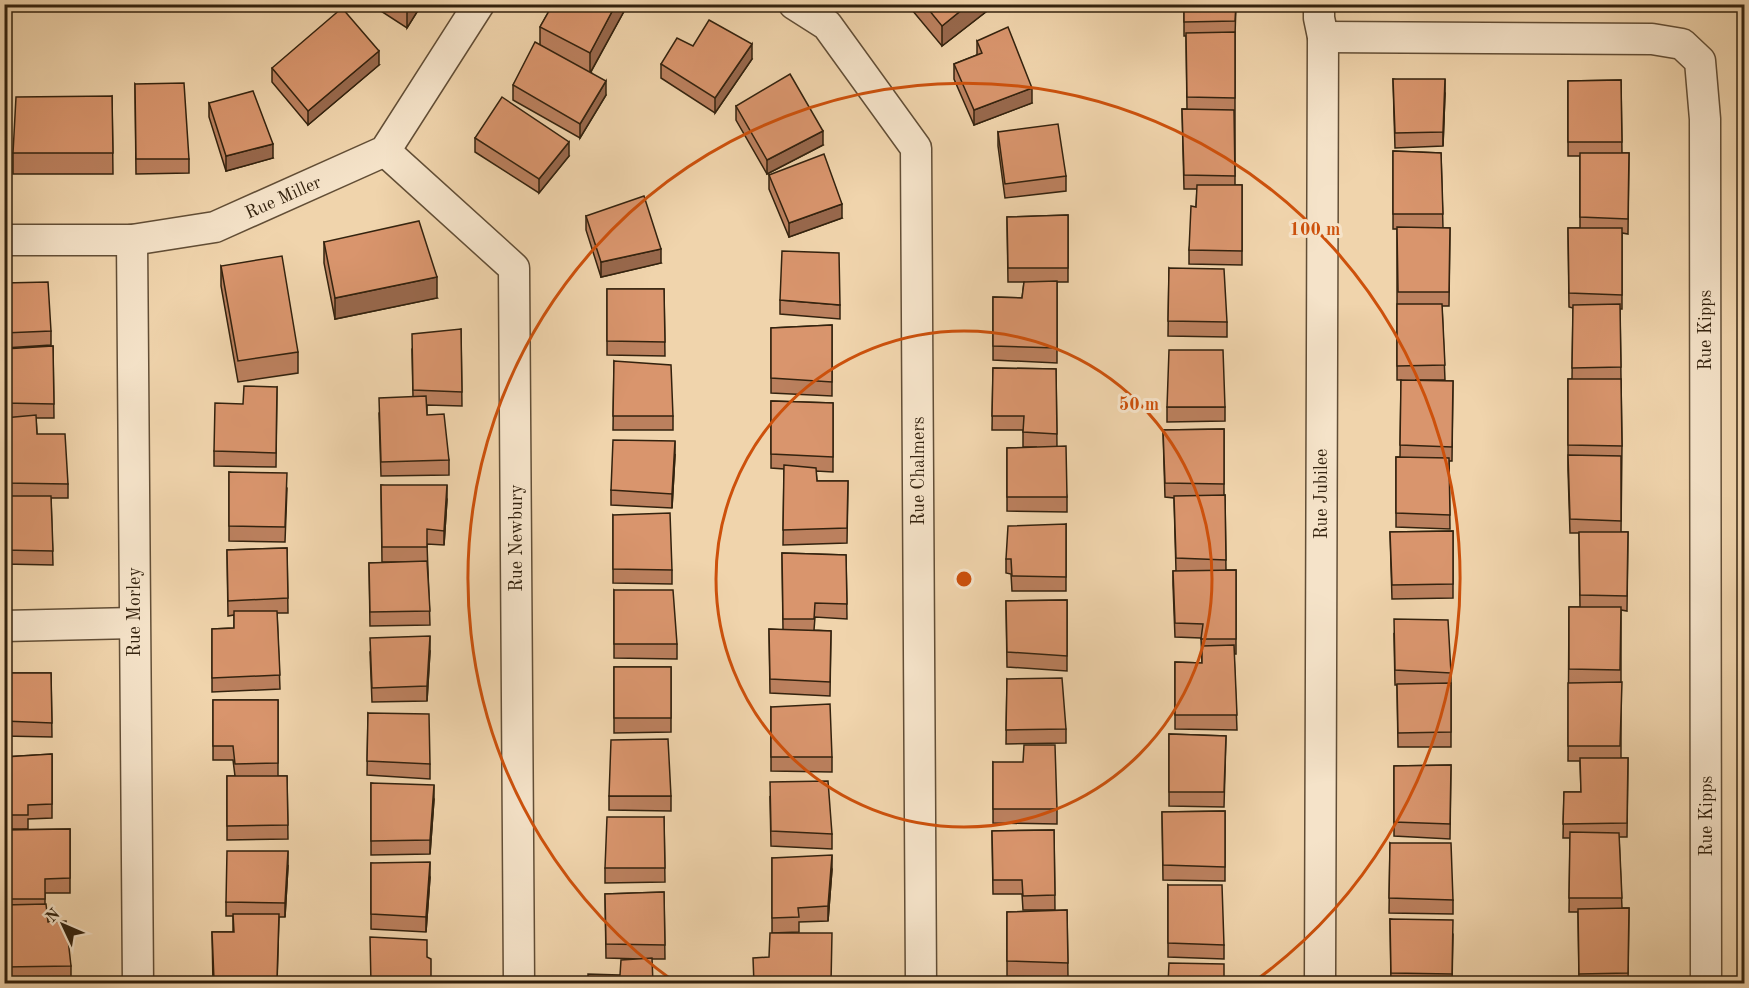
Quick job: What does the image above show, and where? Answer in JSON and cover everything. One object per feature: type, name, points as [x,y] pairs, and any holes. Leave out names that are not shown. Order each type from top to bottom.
[{"type":"street","points":[[385,151],[479,4]]},
{"type":"street","name":"Rue Chalmers","points":[[794,4],[827,25],[916,148],[921,984]]},
{"type":"street","name":"Rue Jubilee","points":[[1318,4],[1323,37],[1320,984]]},
{"type":"street","name":"Rue Kipps","points":[[1323,37],[1652,39],[1682,44],[1700,61],[1705,119],[1706,984]]},
{"type":"street","name":"Rue Miller","points":[[4,240],[132,240],[215,227],[385,151]]},
{"type":"street","name":"Rue Newbury","points":[[385,151],[514,268],[519,984]]},
{"type":"street","name":"Rue Morley","points":[[132,240],[138,984]]},
{"type":"street","points":[[4,626],[134,622]]},
{"type":"building","points":[[553,4],[616,4],[590,53],[540,27]]},
{"type":"building","points":[[924,4],[969,4],[942,26]]},
{"type":"building","points":[[1184,4],[1236,4],[1235,21],[1184,22]]},
{"type":"building","points":[[342,8],[379,51],[308,111],[272,68]]},
{"type":"building","points":[[709,20],[752,44],[715,98],[661,64],[677,38],[693,46]]},
{"type":"building","points":[[1008,27],[1032,88],[974,110],[954,64],[982,53],[977,41]]},
{"type":"building","points":[[1235,32],[1235,98],[1187,97],[1186,33]]},
{"type":"building","points":[[535,42],[606,81],[580,124],[513,85]]},
{"type":"building","points":[[790,74],[823,131],[767,160],[736,106]]},
{"type":"building","points":[[1393,79],[1445,79],[1443,132],[1395,133]]},
{"type":"building","points":[[1621,80],[1622,142],[1568,142],[1568,81]]},
{"type":"building","points":[[184,83],[189,159],[136,159],[135,84]]},
{"type":"building","points":[[253,91],[273,144],[226,156],[209,103]]},
{"type":"building","points":[[112,96],[113,153],[13,153],[16,97]]},
{"type":"building","points":[[502,97],[569,142],[539,179],[475,138]]},
{"type":"building","points":[[1182,109],[1234,110],[1235,176],[1184,175]]},
{"type":"building","points":[[1058,124],[1066,176],[1005,184],[998,132]]},
{"type":"building","points":[[1393,151],[1441,153],[1443,214],[1393,214]]},
{"type":"building","points":[[1580,153],[1629,153],[1628,219],[1580,217]]},
{"type":"building","points":[[824,154],[842,204],[789,223],[769,175]]},
{"type":"building","points":[[1197,185],[1242,185],[1242,251],[1189,250],[1191,206],[1196,207]]},
{"type":"building","points":[[644,196],[661,249],[601,262],[586,216]]},
{"type":"building","points":[[1068,215],[1068,268],[1008,268],[1007,217]]},
{"type":"building","points":[[419,221],[437,277],[335,298],[324,242]]},
{"type":"building","points":[[1397,227],[1450,228],[1449,292],[1398,292]]},
{"type":"building","points":[[1568,228],[1622,228],[1622,295],[1569,293]]},
{"type":"building","points":[[782,251],[839,253],[840,305],[780,300]]},
{"type":"building","points":[[282,256],[298,352],[238,361],[221,266]]},
{"type":"building","points":[[1169,268],[1224,269],[1227,322],[1168,321]]},
{"type":"building","points":[[1057,281],[1057,348],[993,346],[993,297],[1022,298],[1024,282]]},
{"type":"building","points":[[48,282],[51,331],[4,333],[4,283]]},
{"type":"building","points":[[607,289],[664,289],[665,342],[607,341]]},
{"type":"building","points":[[1397,304],[1442,304],[1445,365],[1397,366]]},
{"type":"building","points":[[1620,304],[1621,367],[1572,368],[1573,305]]},
{"type":"building","points":[[832,325],[832,382],[771,378],[771,328]]},
{"type":"building","points":[[461,329],[462,392],[413,390],[412,334]]},
{"type":"building","points":[[53,346],[54,404],[4,403],[4,349]]},
{"type":"building","points":[[1169,350],[1223,350],[1225,407],[1167,407]]},
{"type":"building","points":[[614,361],[671,365],[673,416],[613,416]]},
{"type":"building","points":[[993,368],[1056,369],[1057,434],[1023,432],[1024,416],[992,416]]},
{"type":"building","points":[[1568,379],[1621,379],[1622,446],[1568,445]]},
{"type":"building","points":[[1401,380],[1453,381],[1452,447],[1400,445]]},
{"type":"building","points":[[244,386],[277,387],[276,453],[214,451],[215,403],[243,404]]},
{"type":"building","points":[[426,396],[427,415],[444,414],[449,460],[381,462],[379,398]]},
{"type":"building","points":[[771,401],[833,403],[833,457],[771,454]]},
{"type":"building","points":[[36,415],[37,434],[65,434],[68,484],[4,483],[4,418]]},
{"type":"building","points":[[1224,429],[1224,484],[1165,483],[1163,430]]},
{"type":"building","points":[[613,440],[675,441],[672,494],[611,490]]},
{"type":"building","points":[[1066,446],[1067,497],[1007,497],[1007,448]]},
{"type":"building","points":[[1568,455],[1621,456],[1621,521],[1570,519]]},
{"type":"building","points":[[1396,457],[1449,458],[1450,515],[1396,513]]},
{"type":"building","points":[[784,465],[816,468],[817,481],[848,481],[847,528],[783,530]]},
{"type":"building","points":[[229,472],[287,473],[285,527],[229,526]]},
{"type":"building","points":[[381,485],[447,485],[444,531],[427,529],[427,547],[382,547]]},
{"type":"building","points":[[1225,495],[1226,560],[1176,558],[1174,496]]},
{"type":"building","points":[[4,496],[51,496],[53,551],[4,550]]},
{"type":"building","points":[[670,513],[672,570],[613,569],[613,515]]},
{"type":"building","points":[[1066,524],[1066,577],[1012,576],[1011,559],[1006,559],[1008,526]]},
{"type":"building","points":[[1453,531],[1453,584],[1392,585],[1390,532]]},
{"type":"building","points":[[1579,532],[1628,532],[1627,596],[1580,595]]},
{"type":"building","points":[[287,548],[288,598],[228,601],[227,550]]},
{"type":"building","points":[[782,553],[846,555],[847,604],[815,603],[814,619],[783,619]]},
{"type":"building","points":[[427,561],[430,611],[370,612],[369,563]]},
{"type":"building","points":[[1236,570],[1236,639],[1201,639],[1203,624],[1175,623],[1173,571]]},
{"type":"building","points":[[614,590],[673,590],[677,644],[614,644]]},
{"type":"building","points":[[1067,600],[1067,656],[1007,652],[1006,601]]},
{"type":"building","points":[[1569,607],[1621,607],[1620,670],[1569,669]]},
{"type":"building","points":[[234,611],[277,611],[280,675],[212,678],[212,629],[234,628]]},
{"type":"building","points":[[1394,619],[1448,620],[1451,673],[1395,670]]},
{"type":"building","points":[[769,629],[831,631],[830,682],[770,679]]},
{"type":"building","points":[[430,636],[427,686],[372,688],[370,638]]},
{"type":"building","points":[[1234,645],[1237,715],[1175,715],[1175,662],[1202,663],[1202,646]]},
{"type":"building","points":[[614,667],[671,667],[671,718],[614,718]]},
{"type":"building","points":[[4,673],[51,673],[52,723],[4,721]]},
{"type":"building","points":[[1062,678],[1066,729],[1006,730],[1007,679]]},
{"type":"building","points":[[1622,682],[1620,746],[1568,746],[1568,683]]},
{"type":"building","points":[[1451,683],[1451,732],[1398,733],[1397,684]]},
{"type":"building","points":[[213,700],[278,700],[278,763],[235,764],[233,746],[213,746]]},
{"type":"building","points":[[830,704],[832,757],[771,757],[771,707]]},
{"type":"building","points":[[368,713],[429,714],[430,764],[367,761]]},
{"type":"building","points":[[1169,734],[1226,736],[1224,792],[1169,792]]},
{"type":"building","points":[[668,739],[671,796],[609,796],[611,740]]},
{"type":"building","points":[[1024,745],[1055,745],[1057,809],[993,809],[993,762],[1023,762]]},
{"type":"building","points":[[52,754],[52,804],[28,805],[28,815],[4,815],[4,757]]},
{"type":"building","points":[[1580,758],[1628,758],[1627,823],[1563,824],[1564,792],[1581,792]]},
{"type":"building","points":[[1451,765],[1450,824],[1394,822],[1394,766]]},
{"type":"building","points":[[227,776],[287,776],[288,825],[227,826]]},
{"type":"building","points":[[828,781],[832,834],[771,831],[770,782]]},
{"type":"building","points":[[371,783],[434,785],[430,840],[371,841]]},
{"type":"building","points":[[1225,811],[1225,867],[1163,865],[1162,812]]},
{"type":"building","points":[[607,817],[664,817],[665,868],[605,868]]},
{"type":"building","points":[[70,829],[70,878],[45,879],[45,899],[4,899],[4,830]]},
{"type":"building","points":[[1054,830],[1055,895],[1023,896],[1022,880],[993,880],[992,831]]},
{"type":"building","points":[[1570,832],[1619,833],[1622,898],[1569,898]]},
{"type":"building","points":[[1390,843],[1451,843],[1453,900],[1389,898]]},
{"type":"building","points":[[227,851],[288,851],[285,903],[226,902]]},
{"type":"building","points":[[832,855],[828,906],[798,908],[799,917],[772,918],[772,858]]},
{"type":"building","points":[[430,862],[426,917],[371,914],[371,863]]},
{"type":"building","points":[[1168,885],[1222,885],[1224,945],[1168,943]]},
{"type":"building","points":[[664,892],[665,945],[606,944],[605,894]]},
{"type":"building","points":[[46,904],[48,922],[66,921],[71,966],[4,967],[4,905]]},
{"type":"building","points":[[1629,908],[1628,973],[1579,974],[1578,909]]},
{"type":"building","points":[[1067,910],[1068,963],[1007,961],[1007,912]]},
{"type":"building","points":[[233,914],[279,914],[277,979],[214,980],[212,932],[234,932]]},
{"type":"building","points":[[1390,919],[1453,920],[1452,974],[1391,973]]},
{"type":"building","points":[[770,933],[832,933],[831,984],[754,984],[753,958],[769,957]]},
{"type":"building","points":[[370,937],[427,940],[427,957],[431,959],[431,984],[371,984]]},
{"type":"building","points":[[652,958],[653,984],[588,984],[588,974],[620,975],[621,960]]},
{"type":"building","points":[[1169,963],[1224,964],[1224,984],[1168,984]]},
{"type":"building","points":[[1623,982],[1623,984],[1567,984],[1567,983]]}]
